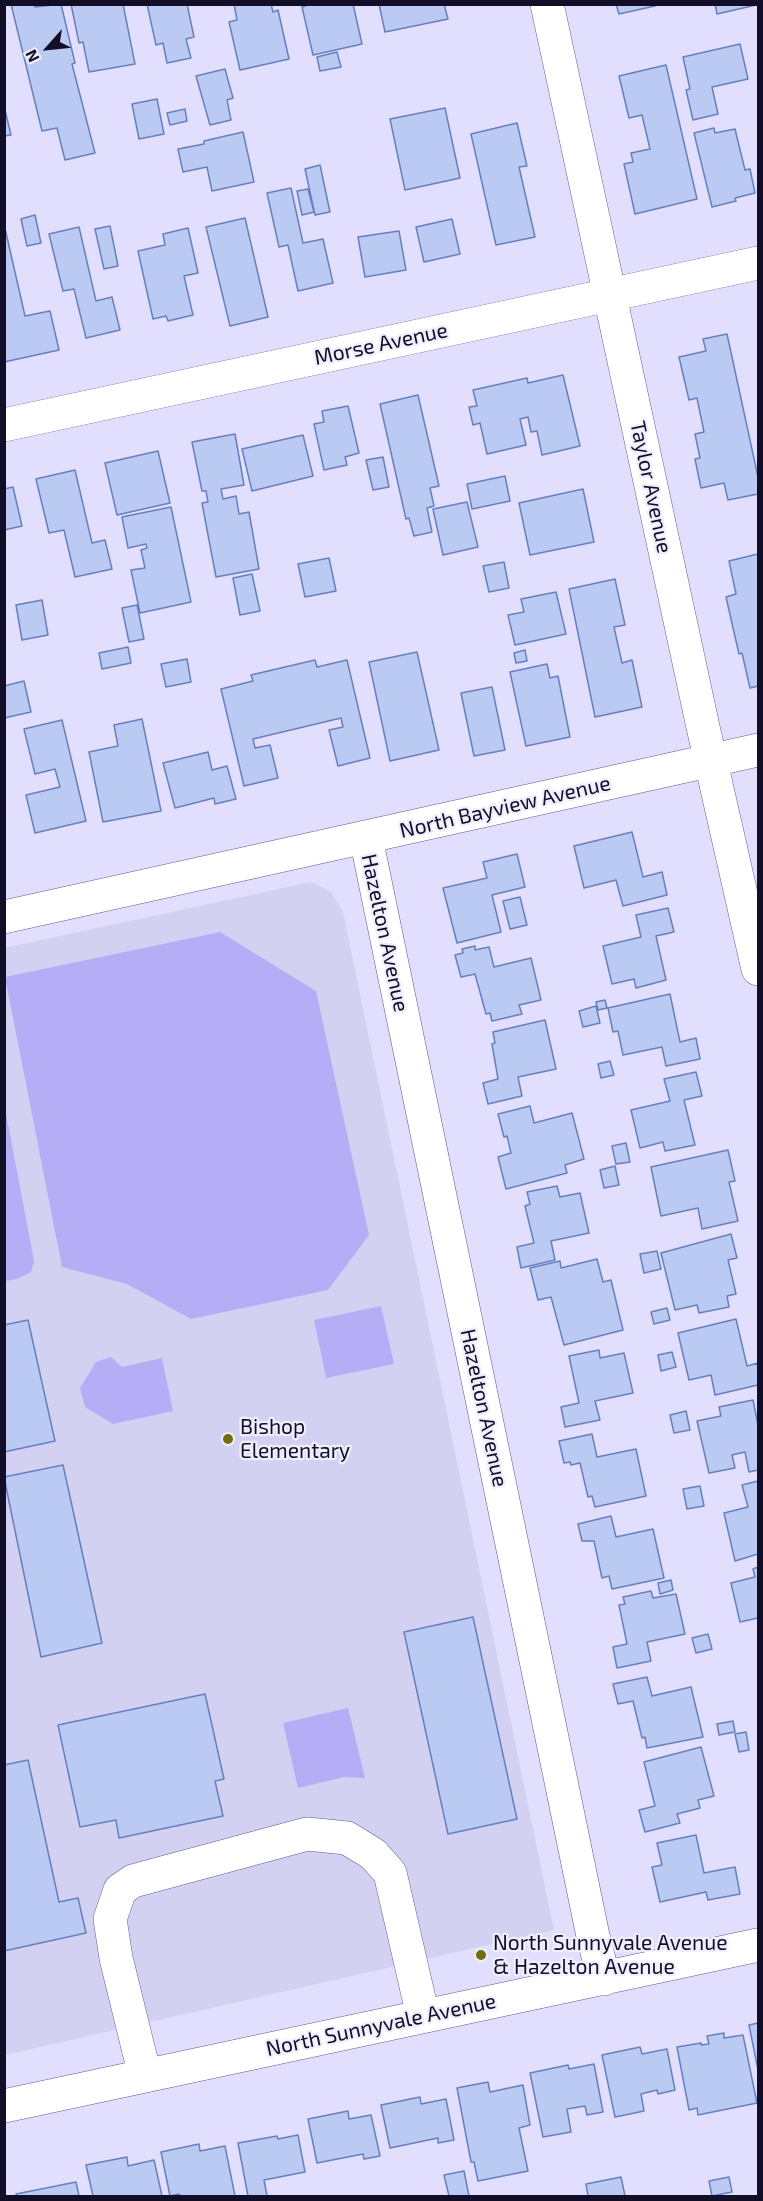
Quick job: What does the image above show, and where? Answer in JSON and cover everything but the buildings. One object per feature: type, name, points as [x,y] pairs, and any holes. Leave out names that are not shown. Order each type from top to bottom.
[{"type":"street","name":"Taylor Avenue","points":[[547,4],[759,969]]},
{"type":"street","name":"Morse Avenue","points":[[4,425],[759,263]]},
{"type":"street","name":"North Bayview Avenue","points":[[4,917],[759,750]]},
{"type":"street","name":"Hazelton Avenue","points":[[366,838],[604,1978]]},
{"type":"street","points":[[144,2076],[111,1929],[110,1919],[120,1890],[133,1881],[307,1834],[348,1838],[374,1854],[390,1873],[423,2016]]},
{"type":"street","name":"North Sunnyvale Avenue","points":[[4,2106],[759,1945]]},
{"type":"shaded area","name":"Bishop Elementary","points":[[311,882],[331,892],[343,912],[554,1930],[5,2055],[4,948]]},
{"type":"shaded area","points":[[220,932],[316,991],[369,1235],[328,1290],[191,1319],[127,1284],[62,1267],[5,977]]},
{"type":"shaded area","points":[[5,1108],[34,1261],[31,1272],[17,1279],[5,1281]]},
{"type":"shaded area","points":[[381,1306],[394,1364],[326,1378],[314,1320]]},
{"type":"shaded area","points":[[111,1357],[122,1367],[162,1358],[173,1411],[113,1424],[85,1407],[80,1388],[96,1362]]},
{"type":"shaded area","points":[[348,1708],[365,1778],[344,1777],[298,1788],[283,1723]]},
{"type":"place","name":"Bishop Elementary","points":[[228,1439]]},
{"type":"place","name":"North Sunnyvale Avenue & Hazelton Avenue","points":[[481,1955]]}]
